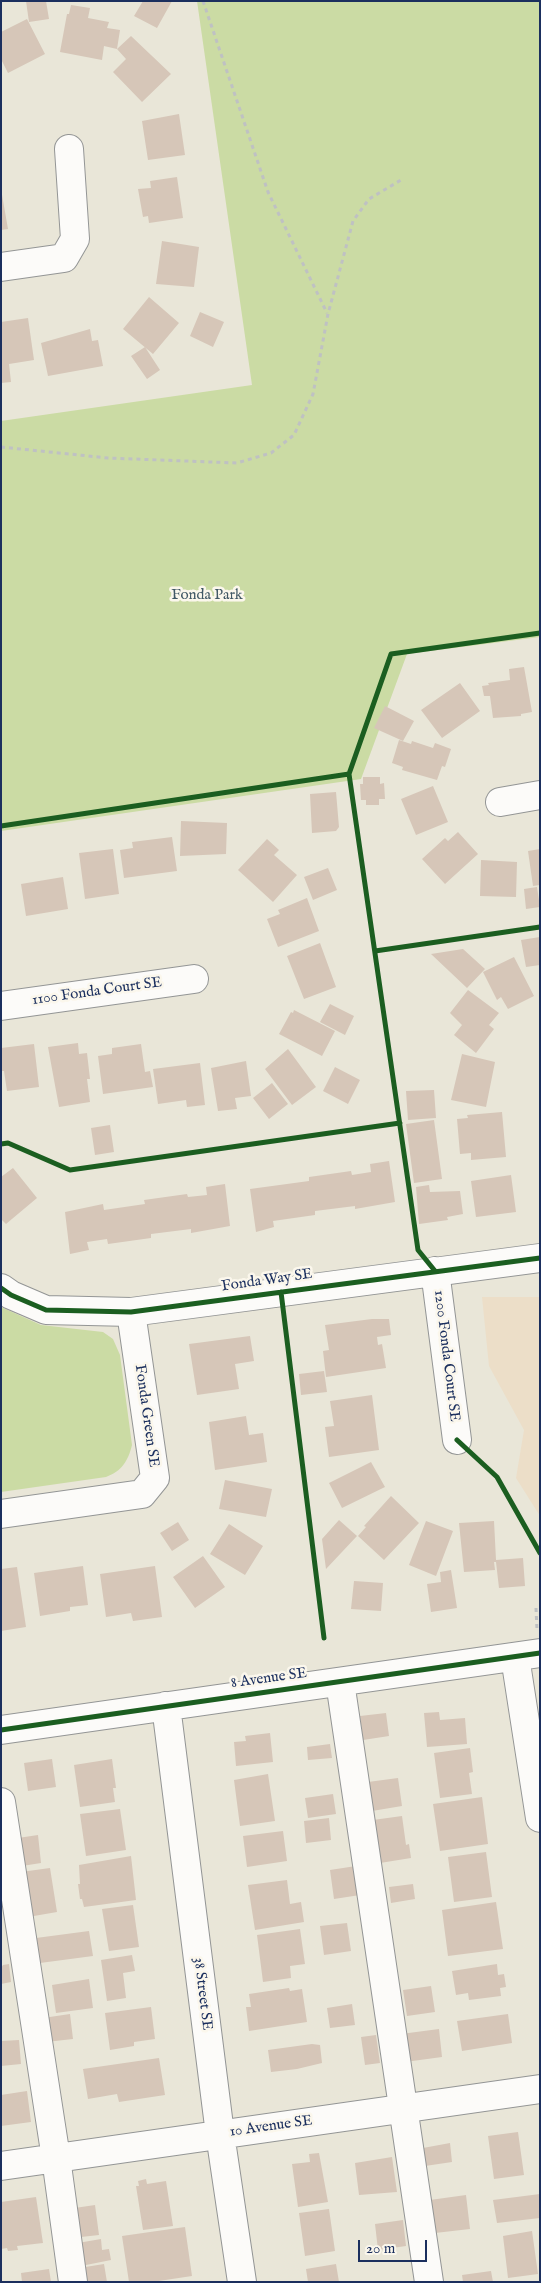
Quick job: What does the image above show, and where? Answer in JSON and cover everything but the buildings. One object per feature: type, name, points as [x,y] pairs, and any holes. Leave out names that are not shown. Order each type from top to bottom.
[{"type":"street","points":[[1,268],[64,258],[75,239],[69,149]]},
{"type":"street","points":[[500,802],[540,795]]},
{"type":"street","name":"1100 Fonda Court SE","points":[[1,1006],[194,979]]},
{"type":"street","name":"Fonda Way SE","points":[[1,1288],[11,1295],[46,1310],[131,1312],[540,1258]]},
{"type":"street","name":"1200 Fonda Court SE","points":[[435,1271],[457,1440]]},
{"type":"street","name":"Fonda Green SE","points":[[1,1514],[142,1494],[155,1478],[131,1312]]},
{"type":"street","points":[[527,1655],[540,1818]]},
{"type":"street","name":"8 Avenue SE","points":[[1,1730],[527,1655]]},
{"type":"street","points":[[340,1682],[429,2282]]},
{"type":"street","name":"38 Street SE","points":[[166,1706],[220,2134],[242,2282]]},
{"type":"street","points":[[1,1802],[56,2158],[73,2282]]},
{"type":"street","name":"10 Avenue SE","points":[[1,2166],[540,2089]]},
{"type":"path","points":[[203,1],[205,13],[268,192],[328,314]]},
{"type":"path","points":[[1,447],[108,458],[237,463],[271,453],[294,435],[313,394],[328,314],[353,221],[369,200],[401,180]]},
{"type":"path","points":[[435,1271],[418,1250],[349,774],[391,654],[540,633]]},
{"type":"path","points":[[1,826],[349,774]]},
{"type":"path","points":[[375,951],[540,927]]},
{"type":"path","points":[[1,1144],[8,1143],[70,1170],[400,1123]]},
{"type":"path","points":[[281,1292],[324,1638]]},
{"type":"path","points":[[457,1440],[497,1477],[540,1553]]},
{"type":"shaded area","points":[[482,1297],[540,1297],[540,1516],[516,1478],[524,1430],[489,1366]]},
{"type":"green space","name":"Fonda Park","points":[[197,1],[540,1],[540,637],[407,654],[361,779],[1,831],[1,421],[252,385]]},
{"type":"green space","points":[[1,1307],[41,1325],[103,1332],[113,1339],[120,1355],[132,1445],[126,1461],[116,1472],[106,1477],[1,1492]]},
{"type":"cycle path","points":[[349,774],[391,654],[540,633]]},
{"type":"cycle path","points":[[1,826],[349,774],[418,1250],[435,1271]]},
{"type":"cycle path","points":[[375,951],[540,927]]},
{"type":"cycle path","points":[[1,1144],[8,1143],[70,1170],[400,1123]]},
{"type":"cycle path","points":[[1,1288],[11,1295],[46,1310],[131,1312],[540,1258]]},
{"type":"cycle path","points":[[281,1292],[324,1638]]},
{"type":"cycle path","points":[[457,1440],[497,1477],[540,1553]]},
{"type":"cycle path","points":[[1,1730],[540,1653]]}]
